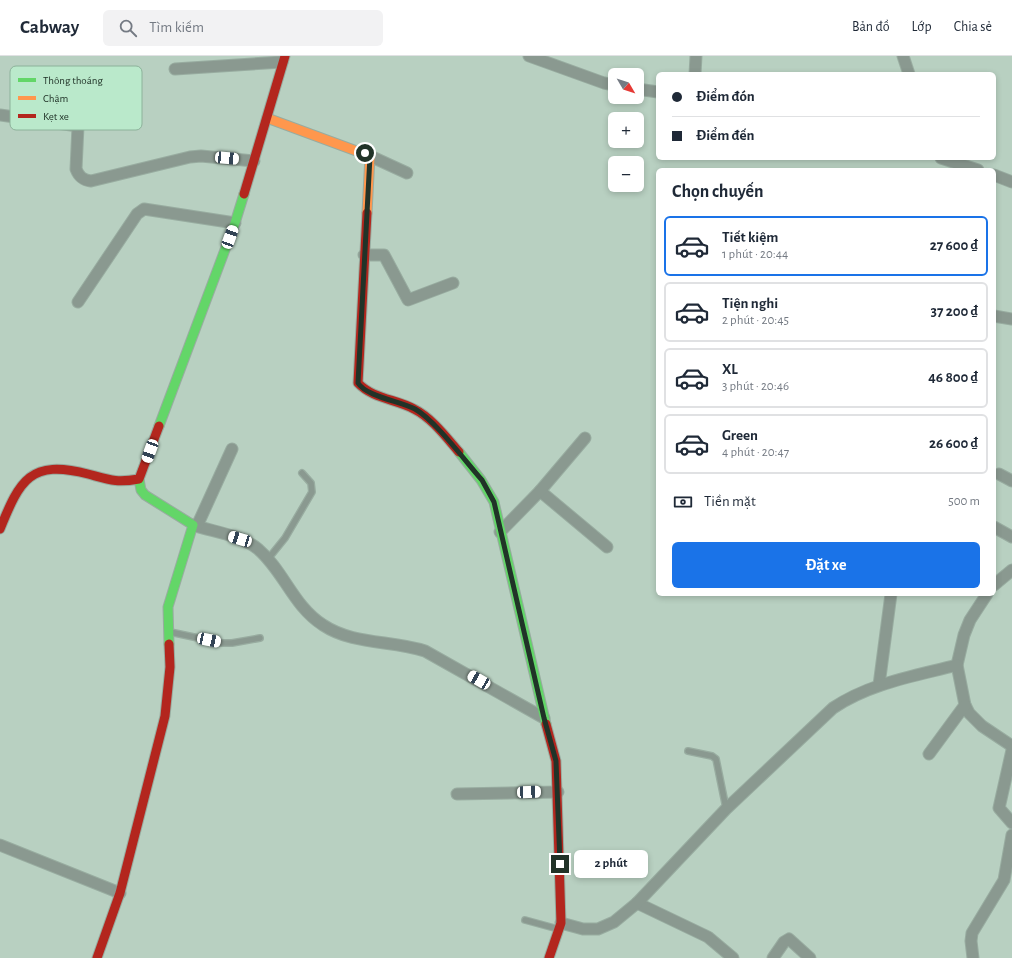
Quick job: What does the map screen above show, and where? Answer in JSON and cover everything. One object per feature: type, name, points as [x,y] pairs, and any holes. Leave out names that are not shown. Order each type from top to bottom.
[{"type":"street","points":[[530,56],[608,84]]},
{"type":"street","points":[[695,72],[696,56]]},
{"type":"street","points":[[903,56],[908,72]]},
{"type":"street","points":[[175,69],[283,59],[267,118],[235,223],[139,479],[141,490],[145,495],[195,525],[250,544],[268,559],[296,600],[310,616],[324,626],[340,634],[357,639],[412,646],[425,651],[544,718]]},
{"type":"street","points":[[644,90],[656,92]]},
{"type":"street","points":[[0,115],[10,116]]},
{"type":"street","points":[[267,118],[370,156],[407,173]]},
{"type":"street","points":[[78,130],[76,169],[78,174],[85,180],[91,181],[190,157],[201,156],[254,160]]},
{"type":"street","points":[[370,156],[358,383],[365,390],[405,404],[427,417],[482,480],[490,491],[494,502],[544,718],[554,751],[558,792],[560,926],[549,958]]},
{"type":"street","points":[[947,160],[972,168]]},
{"type":"street","points":[[996,176],[1012,182]]},
{"type":"street","points":[[78,302],[137,214],[144,209],[235,223]]},
{"type":"street","points":[[364,255],[384,255],[408,300],[452,283]]},
{"type":"street","points":[[996,316],[1012,319]]},
{"type":"street","points":[[500,532],[540,491],[585,438]]},
{"type":"street","points":[[97,958],[120,893],[165,716],[170,667],[168,607],[170,596],[195,525],[232,449]]},
{"type":"street","points":[[0,529],[20,485],[34,473],[42,470],[51,468],[68,470],[115,482],[139,479]]},
{"type":"street","points":[[999,474],[1012,481]]},
{"type":"street","points":[[540,491],[607,547]]},
{"type":"street","points":[[996,528],[1012,537]]},
{"type":"street","points":[[996,583],[1012,570]]},
{"type":"street","points":[[880,685],[891,596]]},
{"type":"street","points":[[986,596],[970,620],[964,635],[957,665],[965,705],[975,720],[1012,746]]},
{"type":"street","points":[[560,926],[591,930],[598,929],[614,922],[637,903],[726,808],[833,708],[860,692],[880,685],[957,665]]},
{"type":"street","points":[[929,754],[965,705]]},
{"type":"street","points":[[1012,750],[999,808],[1012,823]]},
{"type":"street","points":[[457,794],[558,792]]},
{"type":"street","points":[[973,958],[971,941],[972,933],[1004,880],[1012,835]]},
{"type":"street","points":[[0,845],[120,893]]},
{"type":"street","points":[[637,903],[708,937],[733,958]]},
{"type":"street","points":[[773,958],[784,942],[789,939],[810,958]]},
{"type":"lane","points":[[268,559],[286,538],[312,492],[312,483],[302,473]]},
{"type":"lane","points":[[169,632],[222,643],[232,643],[260,638]]},
{"type":"lane","points":[[688,751],[712,756],[716,759],[726,808]]},
{"type":"lane","points":[[526,920],[560,926]]},
{"type":"traffic: fast","points":[[159,426],[235,223],[244,194]]},
{"type":"traffic: fast","points":[[459,452],[481,480],[494,502],[546,724]]},
{"type":"traffic: fast","points":[[139,479],[141,490],[145,495],[193,525],[168,607],[169,644]]},
{"type":"traffic: slow","points":[[267,118],[370,156],[367,213]]},
{"type":"traffic: jam","points":[[244,194],[285,56]]},
{"type":"traffic: jam","points":[[367,213],[358,383],[378,396],[407,406],[427,417],[459,452]]},
{"type":"traffic: jam","points":[[0,529],[21,486],[40,472],[53,469],[68,470],[113,480],[124,481],[139,479],[159,426]]},
{"type":"traffic: jam","points":[[97,958],[120,893],[165,716],[170,667],[169,644]]},
{"type":"traffic: jam","points":[[546,724],[556,761],[561,923],[549,958]]},
{"type":"route","points":[[365,153],[370,156],[357,375],[358,383],[365,390],[405,404],[427,417],[490,491],[494,502],[544,718],[552,741],[556,761],[560,864]]}]
